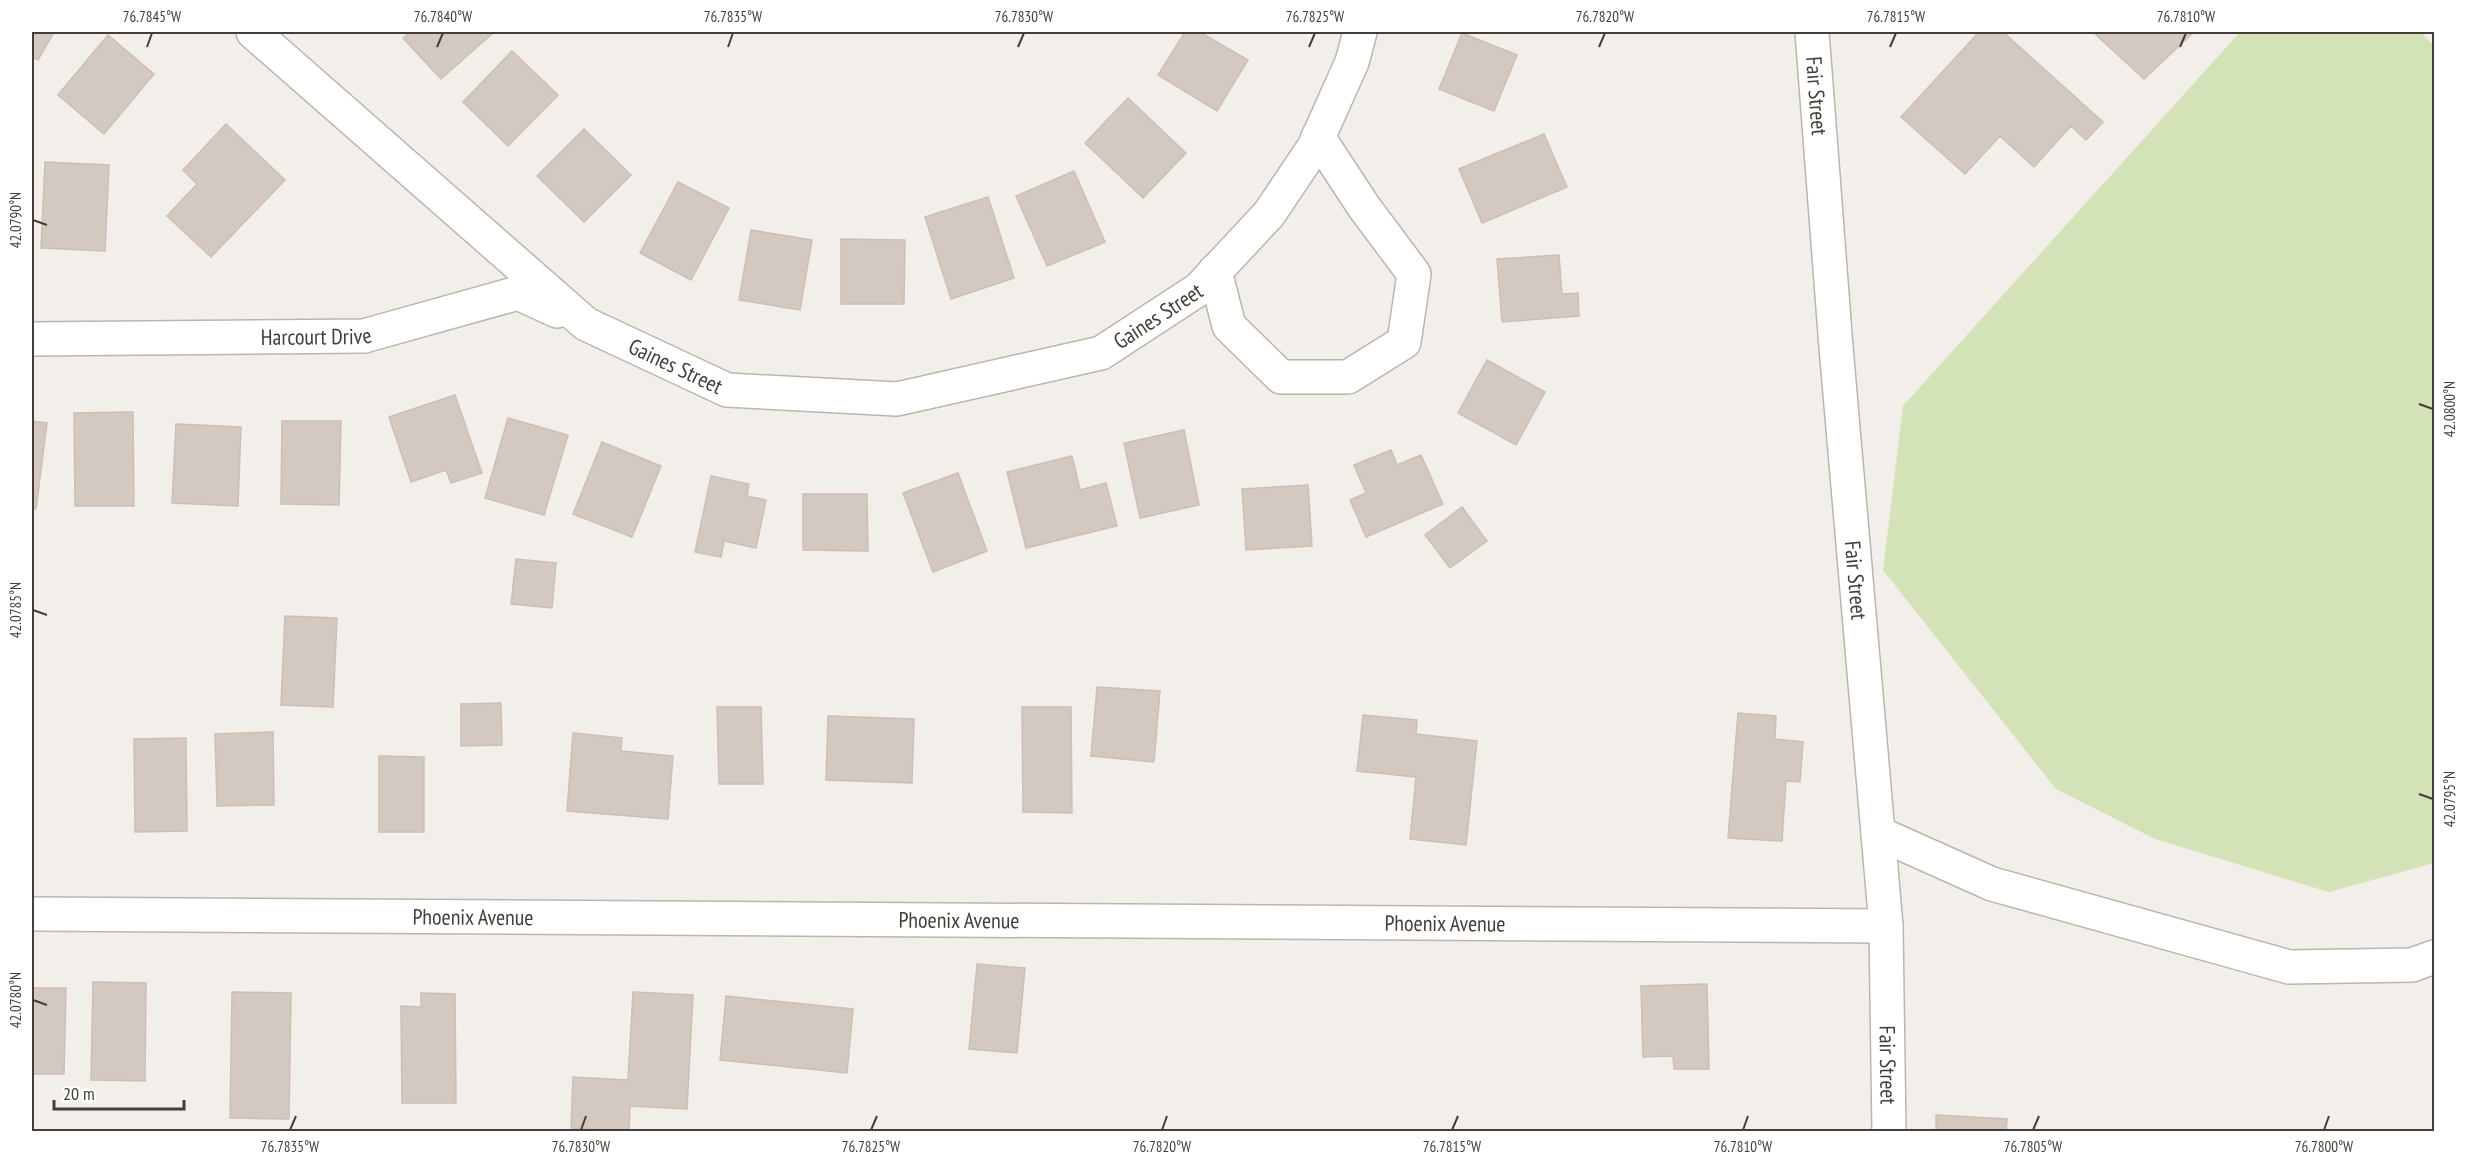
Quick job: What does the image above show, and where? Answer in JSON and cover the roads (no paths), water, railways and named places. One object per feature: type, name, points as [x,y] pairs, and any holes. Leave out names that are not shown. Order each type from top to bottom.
[{"type":"street","name":"Gaines Street","points":[[253,32],[586,324],[728,390],[897,399],[1101,353],[1199,289],[1269,214],[1314,147],[1352,62],[1360,32]]},
{"type":"street","name":"Fair Street","points":[[1816,35],[1836,347],[1886,926],[1889,1131]]},
{"type":"street","name":"Gaines Street","points":[[1215,271],[1229,326],[1281,377],[1348,377],[1404,342],[1414,274],[1364,207],[1318,137]]},
{"type":"street","name":"Harcourt Drive","points":[[32,339],[364,336],[519,293],[586,324]]},
{"type":"street","points":[[1878,833],[1992,884],[2289,967],[2412,965],[2434,957]]},
{"type":"street","name":"Phoenix Avenue","points":[[32,914],[1886,926]]}]
